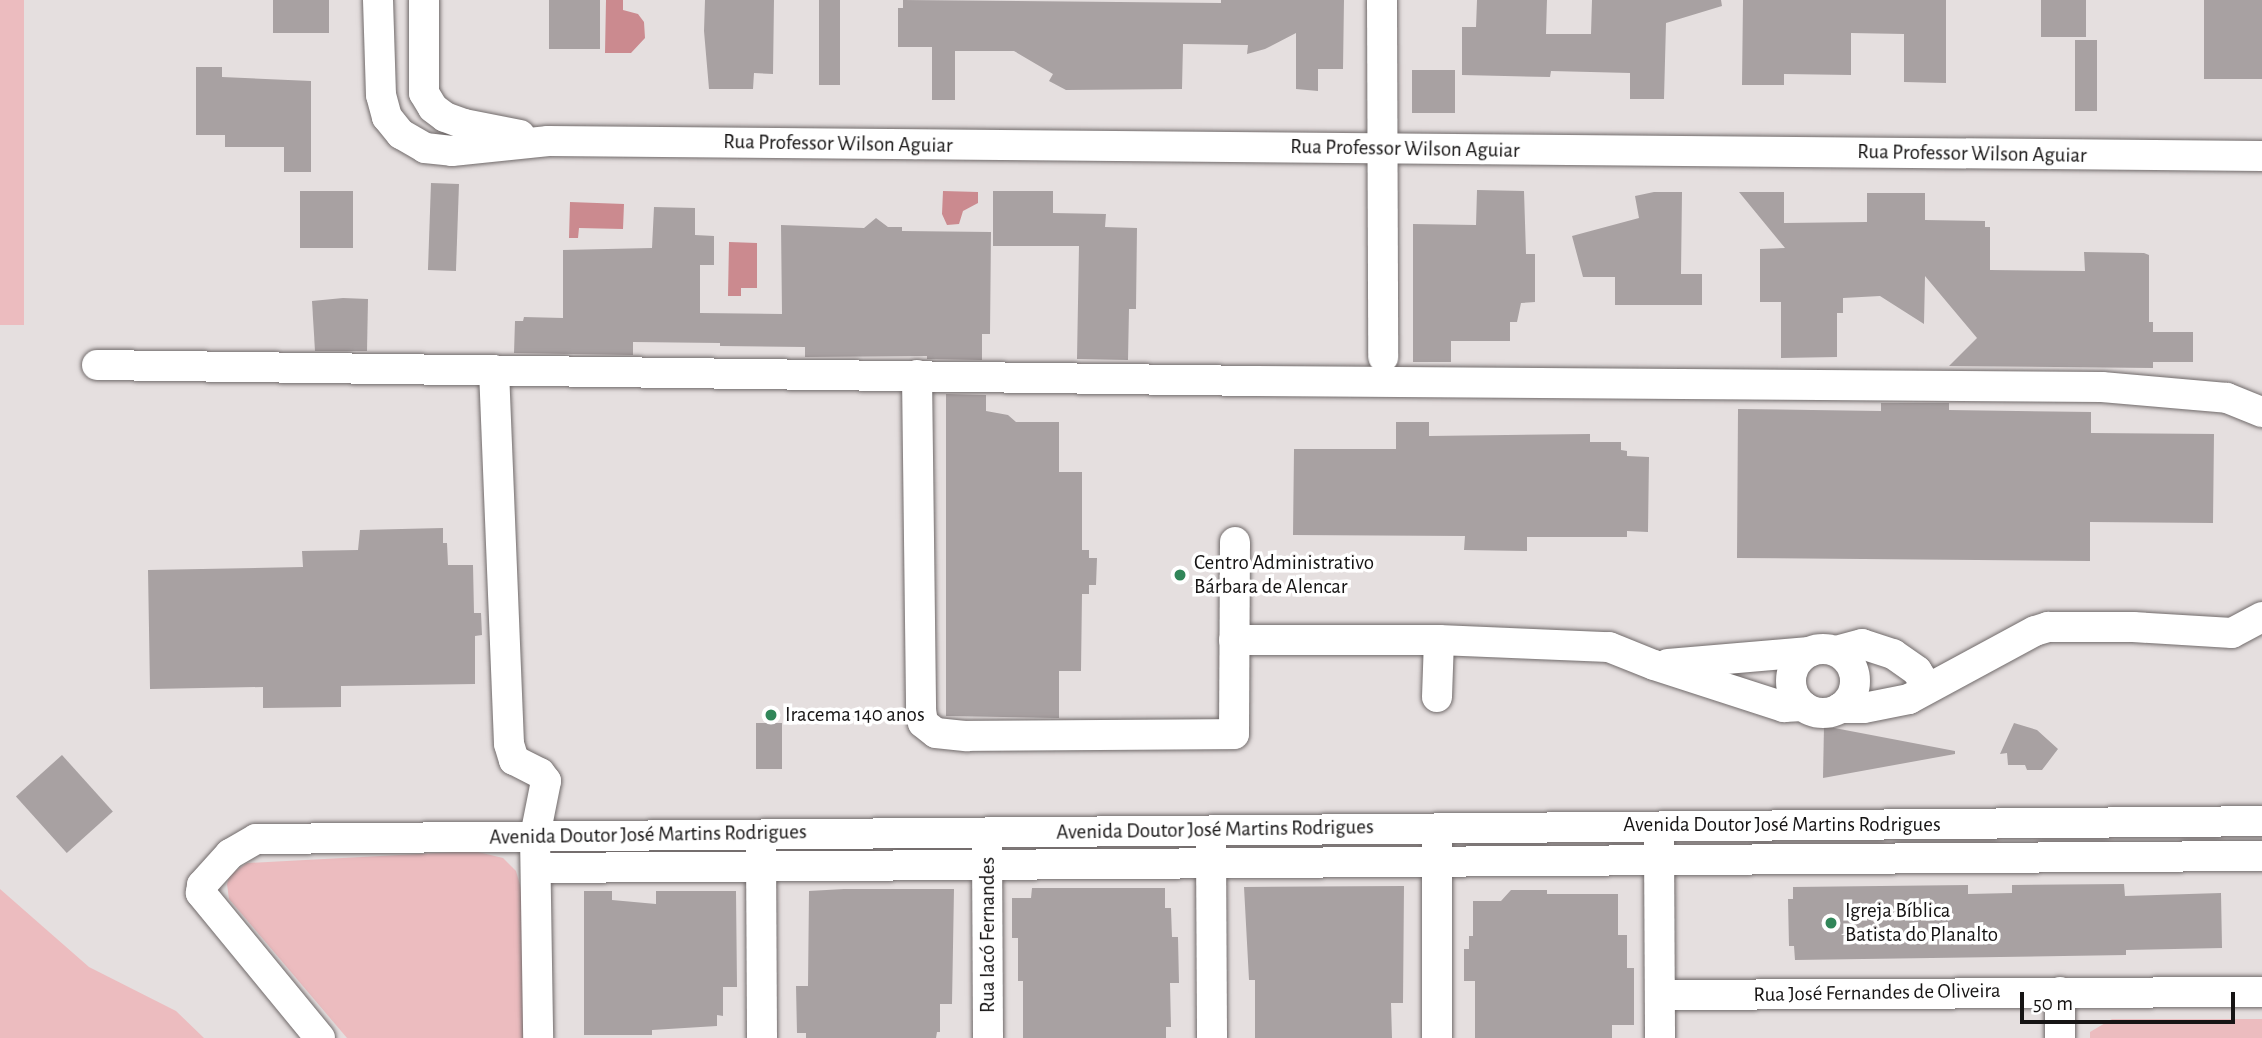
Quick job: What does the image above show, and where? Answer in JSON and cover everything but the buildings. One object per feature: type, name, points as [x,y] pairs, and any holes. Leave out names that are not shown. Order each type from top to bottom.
[{"type":"street","points":[[377,0],[381,95],[387,117],[401,134],[425,148],[452,151],[548,141]]},
{"type":"street","points":[[424,0],[424,93],[433,108],[445,117],[464,124],[548,141]]},
{"type":"street","points":[[1382,0],[1383,357]]},
{"type":"street","name":"Rua Professor Wilson Aguiar","points":[[548,141],[2262,156]]},
{"type":"street","points":[[97,366],[1256,381],[2102,387],[2227,398],[2262,412]]},
{"type":"street","points":[[494,370],[509,744],[514,760],[540,772],[546,781],[536,836],[538,1038]]},
{"type":"street","points":[[917,375],[921,710],[923,723],[929,729],[949,736],[1234,734],[1235,542]]},
{"type":"street","points":[[1234,640],[1439,640],[1609,647],[1654,665],[1784,707],[1803,706],[1820,713],[1909,699],[2035,631],[2048,627],[2133,627],[2232,633],[2262,617]]},
{"type":"street","points":[[1437,697],[1439,640]]},
{"type":"street","points":[[1654,665],[1822,652],[1862,644],[1893,654],[1917,671],[1927,687]]},
{"type":"street","points":[[1803,706],[1793,691],[1792,673],[1795,664],[1822,652],[1851,665],[1855,675],[1852,696],[1840,708]]},
{"type":"street","name":"Avenida Doutor José Martins Rodrigues","points":[[320,1038],[206,900],[202,885],[230,854],[256,839],[2262,821]]},
{"type":"street","points":[[1659,826],[1660,1038]]},
{"type":"street","points":[[1437,827],[1437,1038]]},
{"type":"street","points":[[1210,830],[1212,1038]]},
{"type":"street","name":"Rua Iacó Fernandes","points":[[987,832],[988,1038]]},
{"type":"street","points":[[761,834],[762,1038]]},
{"type":"street","name":"Avenida Doutor José Martins Rodrigues","points":[[536,868],[1211,861],[2262,856]]},
{"type":"street","points":[[2060,992],[2060,1038]]},
{"type":"street","name":"Rua José Fernandes de Oliveira","points":[[1660,995],[2262,992]]},
{"type":"shaded area","points":[[0,0],[24,0],[24,325],[0,325]]},
{"type":"shaded area","points":[[606,0],[623,0],[623,10],[638,14],[644,22],[645,38],[631,53],[605,53]]},
{"type":"shaded area","points":[[943,191],[978,192],[978,203],[963,211],[959,224],[947,225],[942,214]]},
{"type":"shaded area","points":[[570,202],[624,204],[623,229],[579,228],[578,238],[569,238]]},
{"type":"shaded area","points":[[729,242],[757,243],[757,288],[741,288],[741,296],[728,296]]},
{"type":"shaded area","points":[[474,851],[503,858],[516,871],[526,905],[524,1038],[347,1038],[229,899],[227,884],[230,875],[247,863]]},
{"type":"shaded area","points":[[0,889],[89,967],[176,1011],[204,1038],[0,1038]]},
{"type":"shaded area","points":[[2112,1019],[2262,1019],[2262,1038],[2090,1038],[2090,1032]]},
{"type":"place","name":"Centro Administrativo Bárbara de Alencar","points":[[1180,575]]},
{"type":"place","name":"Iracema 140 anos","points":[[771,715]]},
{"type":"place","name":"Igreja Bíblica Batista do Planalto","points":[[1831,923]]}]
